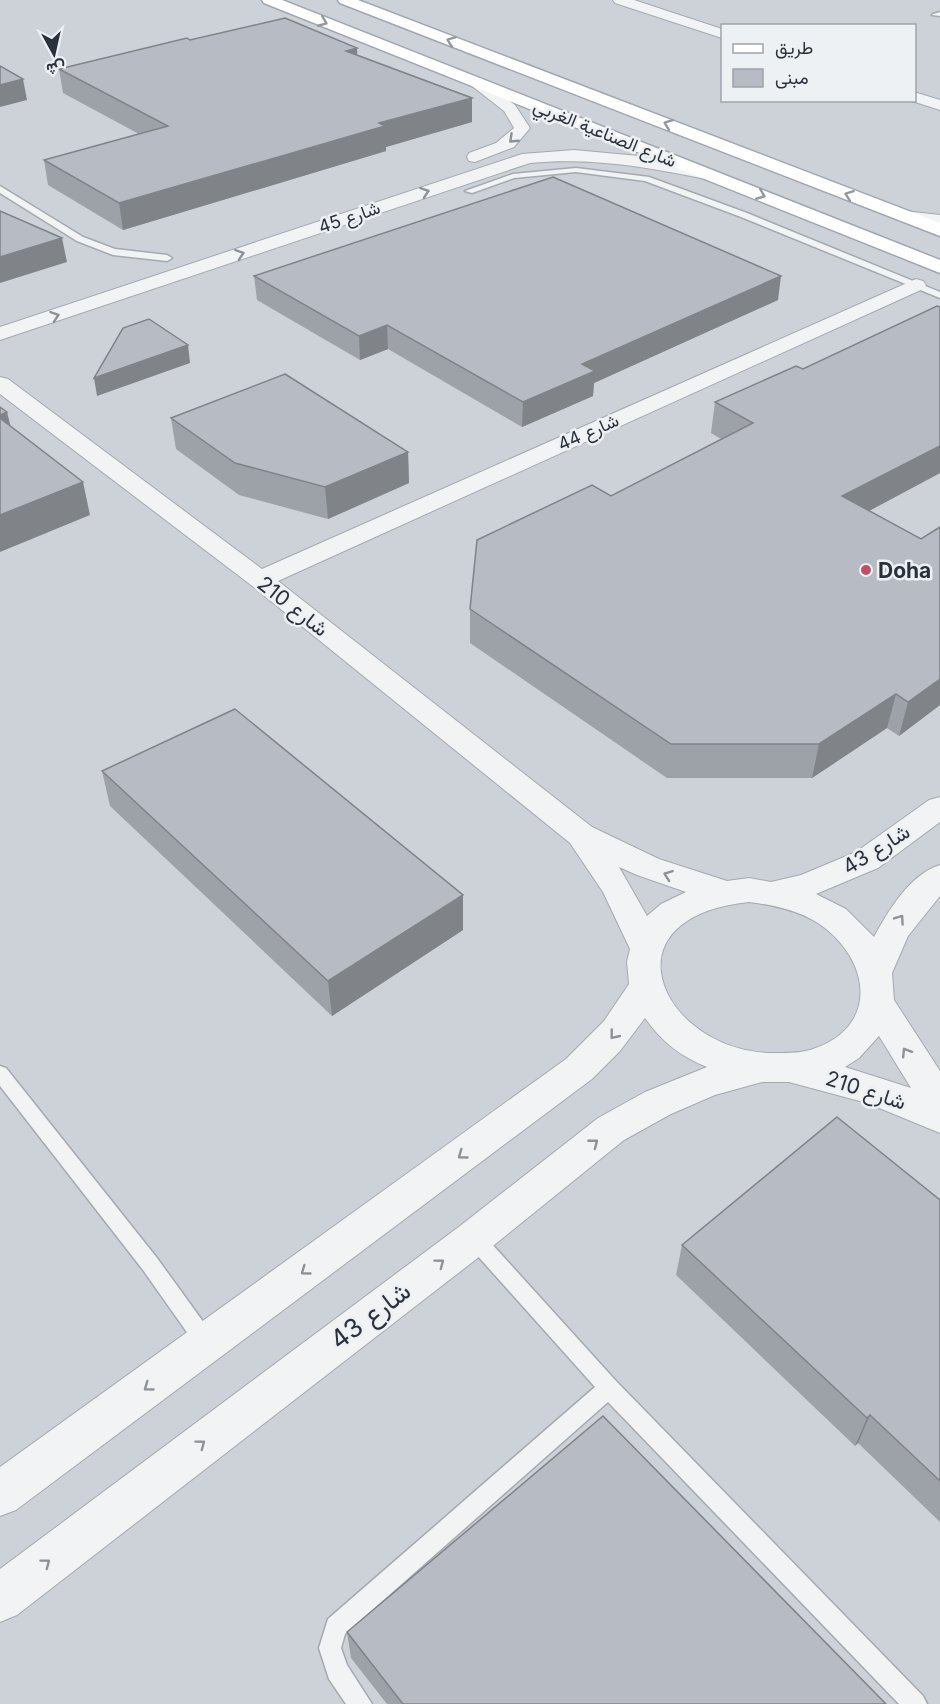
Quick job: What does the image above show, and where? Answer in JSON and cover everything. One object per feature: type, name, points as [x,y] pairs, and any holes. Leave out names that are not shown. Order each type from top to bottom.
[{"type":"main road","name":"شارع الصناعية الغربي","points":[[269,0],[940,267]]},
{"type":"main road","name":"شارع الصناعية الغربي","points":[[345,0],[940,230]]},
{"type":"street","points":[[620,0],[721,33]]},
{"type":"street","points":[[406,180],[486,154],[517,138],[522,128],[518,117],[477,83]]},
{"type":"street","points":[[916,97],[940,105]]},
{"type":"street","name":"شارع 45","points":[[7,332],[528,158],[582,153],[638,160],[706,174]]},
{"type":"street","points":[[904,216],[940,222]]},
{"type":"street","points":[[123,272],[173,256]]},
{"type":"street","name":"شارع 44","points":[[260,580],[916,285]]},
{"type":"street","points":[[0,345],[7,332]]},
{"type":"street","name":"شارع 210","points":[[0,384],[260,580],[581,835],[648,867],[724,892]]},
{"type":"street","name":"شارع 43","points":[[774,893],[808,885],[867,860],[940,807]]},
{"type":"street","name":"شارع 210","points":[[581,835],[617,888],[646,967]]},
{"type":"street","points":[[646,967],[661,1014],[685,1040],[733,1062],[775,1068],[817,1063],[840,1053],[859,1039],[872,1021],[885,944],[899,919],[917,897],[940,877]]},
{"type":"street","points":[[0,1494],[579,1069],[607,1044],[630,1016],[646,967],[654,932],[683,906],[702,897],[724,892],[774,893],[802,901],[827,913],[849,930],[866,950],[877,987]]},
{"type":"street","name":"شارع 210","points":[[877,987],[895,1035],[915,1067],[940,1099]]},
{"type":"street","name":"شارع 210","points":[[775,1068],[836,1078],[882,1093],[940,1118]]},
{"type":"street","name":"شارع 43","points":[[0,1598],[474,1238],[611,1129],[658,1102],[697,1086],[775,1068]]},
{"type":"lane","points":[[470,191],[513,176],[576,170],[646,179],[744,214],[940,295]]},
{"type":"lane","points":[[452,183],[486,198]]},
{"type":"lane","points":[[0,189],[80,239],[113,252],[173,256]]},
{"type":"lane","points":[[0,1074],[150,1264],[207,1344]]},
{"type":"lane","points":[[474,1238],[609,1388],[915,1704]]},
{"type":"lane","points":[[360,1704],[337,1671],[333,1659],[330,1648],[336,1627],[609,1388]]},
{"type":"shaded area","points":[[0,0],[940,0],[940,1704],[0,1704]]},
{"type":"building","points":[[285,18],[357,48],[346,51],[472,98],[379,123],[385,126],[119,203],[44,160],[168,126],[59,69],[187,38],[190,40]]},
{"type":"building","points":[[0,66],[23,79],[0,85]]},
{"type":"building","points":[[553,177],[781,276],[582,364],[595,371],[523,402],[387,325],[359,336],[254,276]]},
{"type":"building","points":[[0,211],[62,238],[0,257]]},
{"type":"building","points":[[937,306],[940,307],[940,446],[842,496],[921,539],[940,527],[940,679],[908,702],[896,694],[819,744],[671,744],[470,609],[477,540],[592,485],[611,496],[753,423],[715,402],[796,366],[803,369]]},
{"type":"building","points":[[149,319],[188,345],[94,378],[123,328]]},
{"type":"building","points":[[285,374],[408,452],[325,487],[235,463],[171,418]]},
{"type":"building","points":[[0,407],[7,412],[0,415]]},
{"type":"building","points":[[0,418],[83,482],[0,515]]},
{"type":"building","points":[[235,709],[463,895],[328,981],[102,771]]},
{"type":"building","points":[[837,1117],[940,1200],[940,1481],[870,1415],[867,1418],[682,1245]]},
{"type":"building","points":[[603,1416],[886,1704],[403,1704],[347,1632]]},
{"type":"place","name":"Doha","points":[[866,570]]}]
